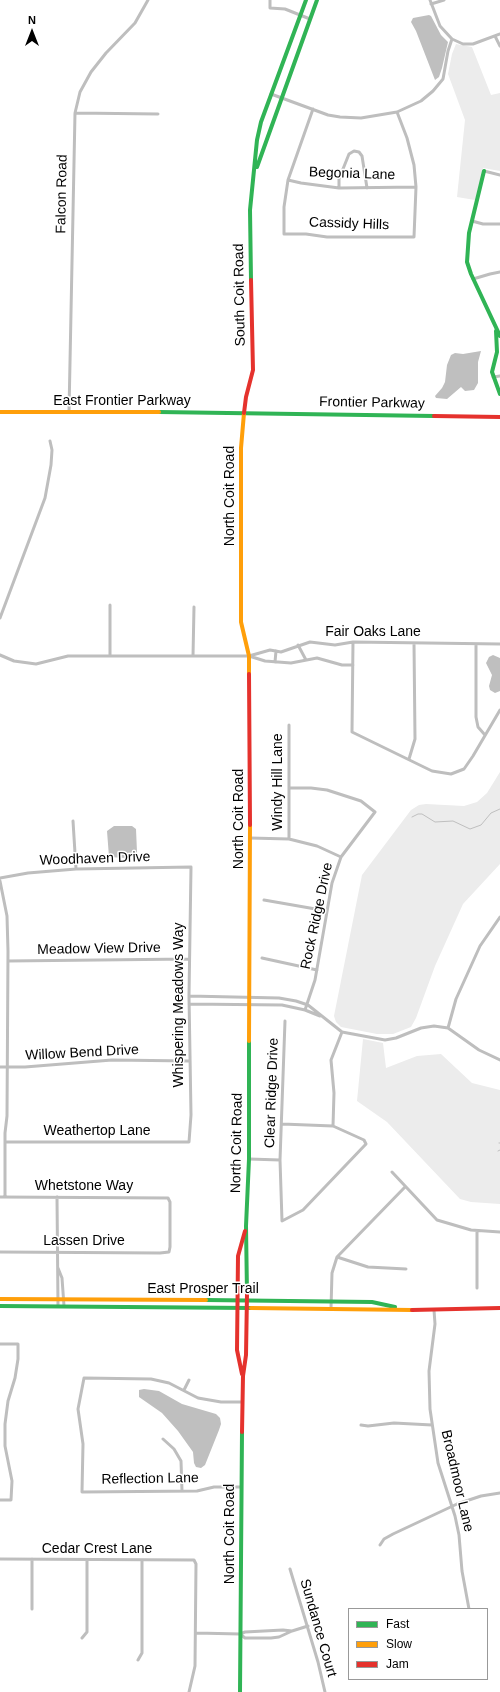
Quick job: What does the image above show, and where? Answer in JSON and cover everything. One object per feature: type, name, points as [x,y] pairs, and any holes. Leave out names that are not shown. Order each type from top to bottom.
[{"type":"street","name":"Falcon Road","points":[[69,412],[75,113],[80,92],[91,72],[106,53],[135,23],[148,0]]},
{"type":"street","points":[[270,0],[270,8],[285,9],[310,19]]},
{"type":"street","name":"South Coit Road","points":[[244,412],[252,370],[250,210],[257,146],[261,122],[306,0]]},
{"type":"street","name":"South Coit Road","points":[[254,177],[281,97],[317,0]]},
{"type":"street","points":[[430,0],[440,26],[452,39],[463,44],[473,44],[500,34]]},
{"type":"street","points":[[431,4],[444,0]]},
{"type":"street","points":[[495,36],[500,46]]},
{"type":"street","points":[[271,94],[328,115],[351,118],[376,117],[397,112],[421,101],[433,91],[443,79],[448,51],[452,39]]},
{"type":"street","points":[[288,180],[313,109]]},
{"type":"street","points":[[397,112],[412,156],[416,187]]},
{"type":"street","points":[[75,113],[158,114]]},
{"type":"street","points":[[339,188],[339,178],[349,154],[354,151],[359,152],[362,156],[367,188]]},
{"type":"street","points":[[500,174],[484,171],[472,220],[467,249],[467,262],[473,279],[500,336]]},
{"type":"street","name":"Begonia Lane","points":[[288,180],[339,188],[416,187]]},
{"type":"street","name":"Cassidy Hills","points":[[288,180],[284,207],[284,234],[414,237],[416,187]]},
{"type":"street","points":[[472,220],[483,224],[500,224]]},
{"type":"street","points":[[473,279],[500,272]]},
{"type":"street","points":[[498,329],[497,352],[492,372],[500,394]]},
{"type":"street","points":[[494,377],[500,376]]},
{"type":"street","name":"East Frontier Parkway","points":[[0,412],[244,412]]},
{"type":"street","name":"Frontier Parkway","points":[[244,412],[500,416]]},
{"type":"street","name":"North Coit Road","points":[[240,1692],[242,1402],[246,1354],[247,1308],[246,1226],[249,1159],[250,997],[249,656],[241,622],[241,448],[244,412]]},
{"type":"street","points":[[0,618],[45,498],[51,465],[52,450],[50,441]]},
{"type":"street","points":[[110,605],[110,656]]},
{"type":"street","points":[[193,656],[194,607]]},
{"type":"street","name":"Fair Oaks Lane","points":[[0,655],[14,661],[36,664],[68,656],[249,656],[264,651],[281,652],[310,642],[335,645],[353,642],[500,644]]},
{"type":"street","points":[[353,642],[352,732],[432,771],[451,774],[464,768],[473,756],[500,710]]},
{"type":"street","points":[[409,760],[415,739],[414,643]]},
{"type":"street","points":[[476,644],[476,717],[478,727],[485,735]]},
{"type":"street","points":[[298,645],[306,660]]},
{"type":"street","points":[[275,662],[276,651]]},
{"type":"street","name":"Fair Oaks Lane","points":[[249,656],[264,661],[291,663],[317,658],[342,665],[353,665]]},
{"type":"street","name":"Windy Hill Lane","points":[[289,725],[289,839]]},
{"type":"street","name":"Rock Ridge Drive","points":[[289,788],[327,790],[361,801],[375,812],[341,857],[332,883],[315,980],[308,1005],[305,1010]]},
{"type":"street","points":[[73,821],[76,869]]},
{"type":"street","points":[[250,838],[289,839],[317,846],[341,857]]},
{"type":"street","name":"Woodhaven Drive","points":[[0,880],[28,873],[76,869],[191,867]]},
{"type":"street","name":"Whispering Meadows Way","points":[[189,1142],[191,1115],[189,959],[191,867]]},
{"type":"street","points":[[0,880],[7,916],[8,961],[8,1116],[5,1142],[5,1197]]},
{"type":"street","points":[[264,900],[328,911]]},
{"type":"street","points":[[448,1028],[456,999],[480,946],[500,917]]},
{"type":"street","points":[[262,958],[317,970]]},
{"type":"street","name":"Meadow View Drive","points":[[8,961],[189,959]]},
{"type":"street","points":[[189,996],[279,998],[308,1005],[342,1032],[385,1040],[396,1038],[421,1028],[434,1026],[448,1028],[479,1050],[500,1060]]},
{"type":"street","points":[[189,1004],[282,1005],[305,1010],[323,1017]]},
{"type":"street","name":"Clear Ridge Drive","points":[[249,1159],[280,1160],[285,1021]]},
{"type":"street","points":[[333,1126],[334,1093],[331,1060],[342,1032]]},
{"type":"street","name":"Willow Bend Drive","points":[[0,1067],[48,1066],[112,1060],[190,1061]]},
{"type":"street","points":[[280,1160],[282,1221],[303,1210],[366,1144],[364,1140],[333,1126],[282,1124]]},
{"type":"street","name":"Weathertop Lane","points":[[5,1142],[189,1142]]},
{"type":"street","points":[[392,1172],[437,1220],[477,1231],[500,1232]]},
{"type":"street","points":[[331,1308],[332,1273],[337,1258],[405,1187]]},
{"type":"street","name":"Whetstone Way","points":[[0,1197],[168,1198],[170,1202],[169,1252]]},
{"type":"street","points":[[57,1197],[58,1268],[56,1276],[58,1306]]},
{"type":"street","name":"North Coit Road","points":[[243,1376],[237,1350],[237,1300],[238,1256],[246,1226]]},
{"type":"street","points":[[477,1231],[477,1288]]},
{"type":"street","name":"Lassen Drive","points":[[0,1252],[169,1252]]},
{"type":"street","points":[[337,1258],[368,1267],[406,1269]]},
{"type":"street","points":[[58,1268],[62,1278],[64,1306]]},
{"type":"street","name":"East Prosper Trail","points":[[0,1299],[372,1302],[405,1309]]},
{"type":"street","name":"East Prosper Trail","points":[[0,1306],[434,1310],[500,1308]]},
{"type":"street","name":"Broadmoor Lane","points":[[434,1310],[429,1379],[432,1424],[438,1463],[452,1506],[459,1535],[462,1571],[469,1608]]},
{"type":"street","points":[[0,1344],[18,1344],[17,1370],[8,1401],[5,1424],[5,1446],[12,1481],[11,1500],[0,1500]]},
{"type":"street","name":"Reflection Lane","points":[[184,1390],[169,1383],[151,1379],[84,1378],[78,1409],[84,1444],[82,1492],[197,1491],[214,1487],[242,1487]]},
{"type":"street","points":[[190,1380],[184,1390],[198,1398],[221,1402],[242,1402]]},
{"type":"street","points":[[361,1425],[368,1426],[394,1423],[432,1424]]},
{"type":"street","points":[[163,1440],[174,1449],[181,1461],[182,1491]]},
{"type":"street","points":[[380,1545],[384,1539],[393,1534],[452,1506],[481,1496],[500,1493]]},
{"type":"street","name":"Cedar Crest Lane","points":[[0,1559],[194,1560],[196,1564],[196,1633]]},
{"type":"street","points":[[32,1559],[32,1609]]},
{"type":"street","points":[[82,1638],[87,1632],[87,1560]]},
{"type":"street","points":[[138,1660],[142,1653],[142,1560]]},
{"type":"street","name":"Sundance Court","points":[[290,1569],[308,1626],[325,1692]]},
{"type":"street","points":[[240,1634],[246,1638],[279,1638],[292,1631],[308,1626]]},
{"type":"street","points":[[271,1631],[272,1638]]},
{"type":"street","points":[[189,1692],[195,1666],[196,1633],[240,1634],[245,1632],[292,1631]]},
{"type":"shaded area","points":[[429,15],[431,16],[441,35],[448,42],[439,77],[435,80],[411,22],[413,18]]},
{"type":"shaded area","points":[[456,44],[472,47],[491,95],[500,93],[500,171],[483,168],[475,200],[457,197],[465,120],[448,74],[452,54]]},
{"type":"shaded area","points":[[481,351],[478,362],[478,383],[474,390],[465,391],[461,387],[447,399],[436,398],[435,396],[445,382],[447,365],[451,355],[455,353],[463,354]]},
{"type":"shaded area","points":[[493,655],[500,658],[500,691],[495,693],[490,690],[489,686],[492,675],[486,663],[489,657]]},
{"type":"shaded area","points":[[500,772],[500,864],[463,904],[435,966],[416,1018],[411,1027],[393,1034],[377,1034],[341,1027],[336,1022],[334,1016],[362,875],[411,810],[419,805],[426,804],[464,806],[477,802],[487,793]]},
{"type":"shaded area","points":[[114,826],[132,826],[136,829],[137,852],[135,856],[126,858],[109,857],[107,831]]},
{"type":"shaded area","points":[[363,1039],[383,1043],[386,1068],[417,1056],[441,1054],[472,1083],[500,1090],[500,1204],[471,1202],[460,1199],[387,1122],[357,1101]]},
{"type":"shaded area","points":[[144,1389],[159,1391],[182,1404],[216,1414],[220,1418],[221,1424],[205,1465],[201,1468],[196,1467],[193,1452],[178,1431],[162,1413],[139,1397],[139,1390]]},
{"type":"waterway","points":[[412,817],[422,814],[435,822],[453,821],[470,829],[481,825],[491,813],[500,809]]},
{"type":"traffic: fast","points":[[251,280],[250,210],[257,140],[261,122],[306,0]]},
{"type":"traffic: fast","points":[[257,167],[317,0]]},
{"type":"traffic: fast","points":[[484,171],[469,233],[467,262],[471,274],[500,336]]},
{"type":"traffic: fast","points":[[496,331],[497,352],[492,372],[500,394]]},
{"type":"traffic: fast","points":[[159,412],[434,416]]},
{"type":"traffic: fast","points":[[247,1294],[246,1226],[249,1159],[249,1041]]},
{"type":"traffic: fast","points":[[206,1300],[372,1302],[395,1307]]},
{"type":"traffic: fast","points":[[0,1306],[251,1308]]},
{"type":"traffic: fast","points":[[240,1692],[242,1432]]},
{"type":"traffic: slow","points":[[0,412],[159,412]]},
{"type":"traffic: slow","points":[[244,413],[241,448],[241,622],[249,656],[249,674]]},
{"type":"traffic: slow","points":[[249,1041],[250,825]]},
{"type":"traffic: slow","points":[[0,1299],[206,1300]]},
{"type":"traffic: slow","points":[[251,1308],[412,1310]]},
{"type":"traffic: jam","points":[[244,413],[246,397],[253,370],[251,280]]},
{"type":"traffic: jam","points":[[434,416],[500,417]]},
{"type":"traffic: jam","points":[[249,674],[250,825]]},
{"type":"traffic: jam","points":[[242,1374],[237,1350],[238,1256],[245,1231]]},
{"type":"traffic: jam","points":[[242,1432],[243,1376],[246,1355],[247,1294]]},
{"type":"traffic: jam","points":[[412,1310],[500,1308]]}]
